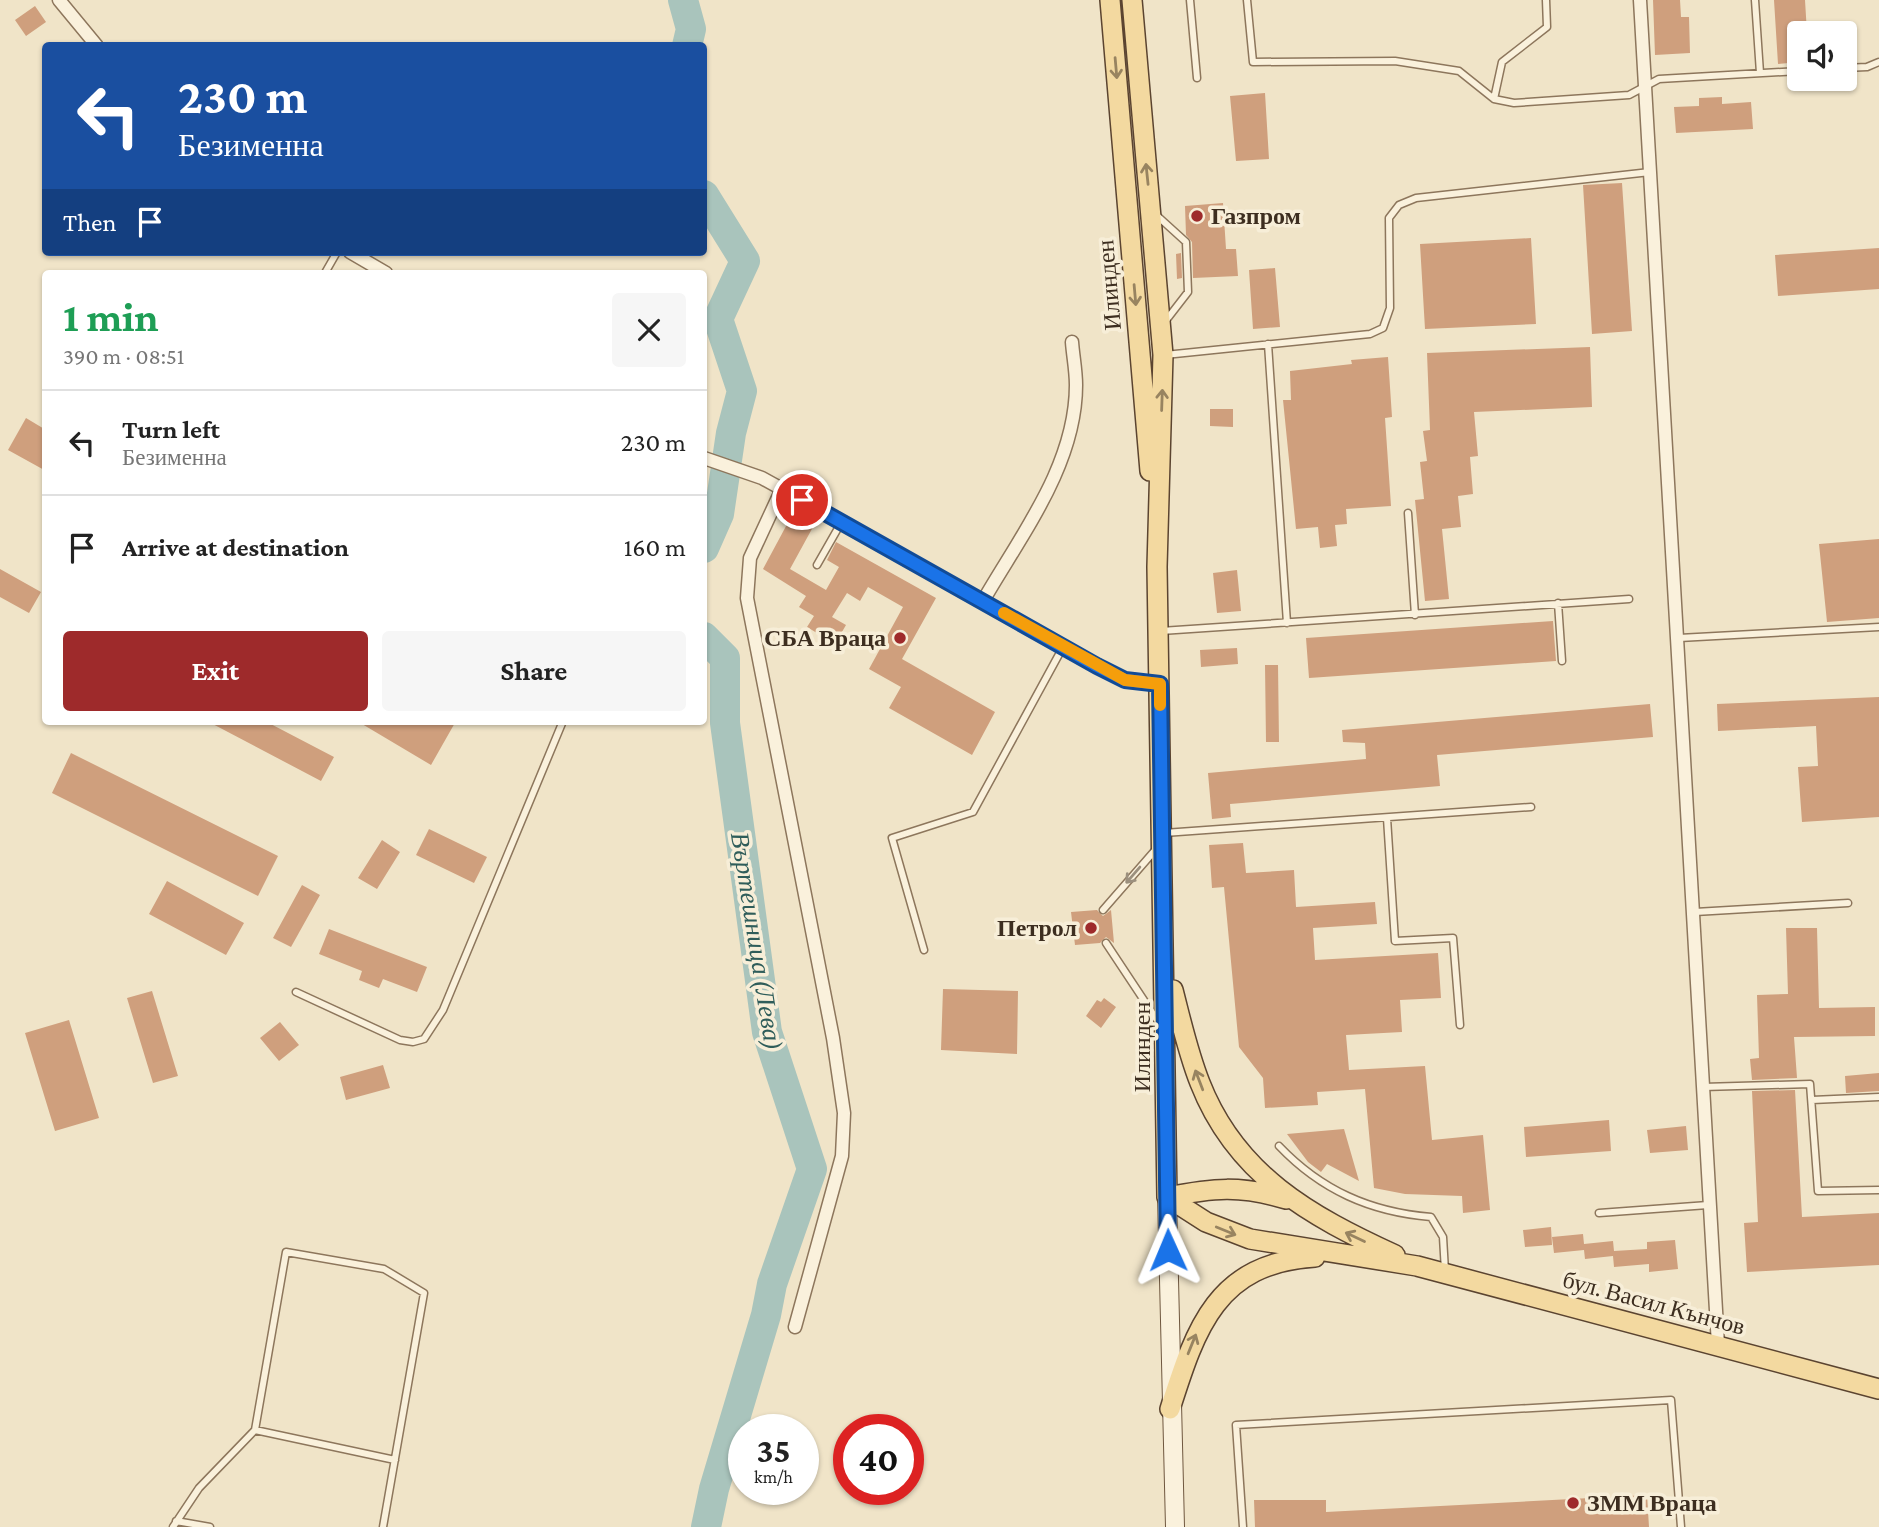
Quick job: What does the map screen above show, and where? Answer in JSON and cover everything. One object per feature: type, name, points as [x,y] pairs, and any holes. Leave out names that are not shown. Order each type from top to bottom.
[{"type":"main road","name":"Илинден","points":[[1110,0],[1157,566],[1167,1197]]},
{"type":"main road","name":"Илинден","points":[[1132,0],[1163,355],[1157,566]]},
{"type":"main road","name":"бул. Васил Кънчов","points":[[1165,958],[1190,1056],[1210,1107],[1239,1152],[1289,1199],[1337,1229],[1417,1266]]},
{"type":"main road","points":[[1167,1197],[1229,1187],[1289,1199]]},
{"type":"main road","name":"бул. Васил Кънчов","points":[[1167,1197],[1230,1233],[1417,1266],[1879,1388]]},
{"type":"main road","points":[[1170,1409],[1202,1321],[1235,1283],[1273,1264],[1297,1258],[1352,1255]]},
{"type":"street","points":[[59,0],[94,42]]},
{"type":"street","points":[[1640,0],[1695,912],[1701,1087],[1718,1345]]},
{"type":"street","points":[[358,256],[381,270]]},
{"type":"street","points":[[983,601],[1052,483],[1070,432],[1076,386],[1072,342]]},
{"type":"street","points":[[707,460],[762,478],[1125,680],[1160,684]]},
{"type":"street","points":[[782,489],[750,558],[747,598],[833,1038],[844,1113],[842,1156],[795,1327]]},
{"type":"street","name":"Илинден","points":[[1167,1197],[1170,1409],[1175,1527]]},
{"type":"lane","points":[[1190,0],[1197,79]]},
{"type":"lane","points":[[1247,0],[1253,62],[1395,61],[1459,71],[1494,99],[1514,103],[1629,95],[1658,79],[1787,72]]},
{"type":"lane","points":[[1494,99],[1502,62],[1547,27],[1546,0]]},
{"type":"lane","points":[[1755,0],[1760,73]]},
{"type":"lane","points":[[1857,67],[1879,62]]},
{"type":"lane","points":[[1163,355],[1370,334],[1383,328],[1390,308],[1389,218],[1399,205],[1416,198],[1650,172]]},
{"type":"lane","points":[[1151,210],[1186,242],[1188,292],[1161,327]]},
{"type":"lane","points":[[1268,344],[1287,623]]},
{"type":"lane","points":[[1408,513],[1415,615]]},
{"type":"lane","points":[[817,565],[841,523]]},
{"type":"lane","points":[[1159,631],[1629,599]]},
{"type":"lane","points":[[1558,603],[1563,661]]},
{"type":"lane","points":[[1679,638],[1879,627]]},
{"type":"lane","points":[[923,950],[892,838],[973,812],[1063,646]]},
{"type":"lane","points":[[296,992],[400,1040],[413,1042],[424,1039],[443,1010],[561,725]]},
{"type":"lane","points":[[1103,909],[1163,837],[1531,807]]},
{"type":"lane","points":[[1387,818],[1395,941],[1453,938],[1460,1024]]},
{"type":"lane","points":[[1695,912],[1848,903]]},
{"type":"lane","points":[[1106,943],[1166,1034]]},
{"type":"lane","points":[[1701,1087],[1810,1084],[1818,1191],[1879,1190]]},
{"type":"lane","points":[[1812,1100],[1879,1097]]},
{"type":"lane","points":[[1279,1146],[1302,1170],[1355,1202],[1401,1214],[1431,1217],[1443,1237],[1445,1273]]},
{"type":"lane","points":[[1599,1213],[1708,1205]]},
{"type":"lane","points":[[210,1527],[175,1524],[199,1488],[255,1430],[286,1252],[384,1269],[424,1293],[383,1527]]},
{"type":"lane","points":[[1243,1527],[1236,1425],[1671,1400],[1681,1527]]},
{"type":"lane","points":[[255,1430],[395,1460]]},
{"type":"building","points":[[1653,0],[1680,0],[1681,17],[1689,17],[1690,53],[1655,55]]},
{"type":"building","points":[[1774,0],[1805,0],[1806,21],[1787,21],[1787,63],[1778,64]]},
{"type":"building","points":[[35,6],[46,22],[26,36],[15,20]]},
{"type":"building","points":[[1265,93],[1269,159],[1236,161],[1230,96]]},
{"type":"building","points":[[1722,97],[1722,104],[1751,102],[1753,129],[1676,133],[1674,107],[1699,106],[1699,98]]},
{"type":"building","points":[[1622,183],[1632,331],[1592,334],[1583,185]]},
{"type":"building","points":[[1223,203],[1226,249],[1236,249],[1238,276],[1193,278],[1192,242],[1186,235],[1185,206]]},
{"type":"building","points":[[1531,238],[1536,324],[1425,329],[1420,244]]},
{"type":"building","points":[[1879,248],[1879,289],[1778,296],[1775,255]]},
{"type":"building","points":[[1181,253],[1182,278],[1177,279],[1176,254]]},
{"type":"building","points":[[1275,268],[1280,327],[1253,329],[1249,270]]},
{"type":"building","points":[[1590,347],[1592,407],[1474,412],[1478,456],[1470,457],[1473,494],[1458,496],[1461,527],[1442,529],[1449,599],[1425,601],[1415,500],[1424,499],[1420,462],[1427,461],[1423,431],[1430,430],[1427,353]]},
{"type":"building","points":[[1388,357],[1392,417],[1385,418],[1391,506],[1346,509],[1347,524],[1335,525],[1337,546],[1320,548],[1318,527],[1296,529],[1283,400],[1291,400],[1290,371],[1352,364],[1351,360]]},
{"type":"building","points":[[1210,409],[1233,409],[1233,427],[1210,426]]},
{"type":"building","points":[[26,418],[42,428],[42,469],[8,450]]},
{"type":"building","points":[[792,515],[813,527],[790,569],[826,590],[839,567],[827,560],[836,542],[936,598],[902,659],[995,712],[972,755],[889,708],[901,687],[869,669],[903,607],[868,587],[860,601],[847,593],[832,617],[846,625],[835,644],[807,627],[814,616],[799,607],[806,596],[763,569]]},
{"type":"building","points":[[1879,539],[1879,618],[1827,622],[1819,544]]},
{"type":"building","points":[[0,569],[41,592],[29,613],[0,597]]},
{"type":"building","points":[[1237,570],[1241,611],[1217,613],[1213,573]]},
{"type":"building","points":[[1553,621],[1556,661],[1309,678],[1306,638]]},
{"type":"building","points":[[1237,648],[1238,664],[1201,667],[1200,650]]},
{"type":"building","points":[[1265,665],[1278,665],[1279,742],[1266,742]]},
{"type":"building","points":[[1879,697],[1879,817],[1802,822],[1798,767],[1818,766],[1816,726],[1718,731],[1717,704]]},
{"type":"building","points":[[1650,704],[1653,737],[1437,755],[1440,786],[1230,804],[1231,817],[1212,819],[1208,773],[1366,759],[1365,743],[1343,742],[1342,730]]},
{"type":"building","points":[[215,725],[273,725],[334,757],[321,781]]},
{"type":"building","points":[[364,725],[454,725],[431,765]]},
{"type":"building","points":[[71,753],[278,856],[258,896],[52,793]]},
{"type":"building","points":[[429,829],[487,857],[474,883],[416,855]]},
{"type":"building","points":[[382,840],[400,852],[377,889],[358,878]]},
{"type":"building","points":[[1243,843],[1246,873],[1294,870],[1296,907],[1375,902],[1377,924],[1313,928],[1315,960],[1438,953],[1441,998],[1400,1000],[1402,1032],[1346,1035],[1349,1070],[1425,1066],[1432,1140],[1483,1135],[1490,1210],[1463,1213],[1462,1196],[1405,1194],[1374,1188],[1365,1089],[1317,1092],[1318,1105],[1265,1108],[1263,1078],[1239,1047],[1224,887],[1212,888],[1209,845]]},
{"type":"building","points":[[167,881],[244,923],[226,955],[149,914]]},
{"type":"building","points":[[302,885],[320,895],[291,947],[273,938]]},
{"type":"building","points":[[1097,910],[1103,916],[1111,910],[1114,943],[1106,937],[1100,943],[1075,945],[1071,912]]},
{"type":"building","points":[[1786,928],[1817,928],[1819,1008],[1875,1007],[1875,1036],[1794,1037],[1797,1078],[1752,1080],[1750,1059],[1759,1058],[1757,995],[1788,994]]},
{"type":"building","points":[[329,929],[427,967],[417,992],[383,979],[379,988],[359,980],[362,971],[319,954]]},
{"type":"building","points":[[943,989],[1018,991],[1017,1054],[941,1050]]},
{"type":"building","points":[[152,991],[178,1076],[153,1083],[127,998]]},
{"type":"building","points":[[1104,998],[1116,1007],[1101,1028],[1086,1016],[1097,1000],[1101,1002]]},
{"type":"building","points":[[69,1020],[99,1118],[55,1131],[25,1033]]},
{"type":"building","points":[[280,1022],[299,1045],[279,1061],[260,1038]]},
{"type":"building","points":[[383,1065],[390,1088],[346,1100],[340,1077]]},
{"type":"building","points":[[1879,1073],[1879,1091],[1846,1093],[1845,1076]]},
{"type":"building","points":[[1795,1090],[1802,1217],[1879,1213],[1879,1265],[1747,1272],[1744,1223],[1758,1222],[1752,1091]]},
{"type":"building","points":[[1609,1120],[1611,1151],[1526,1157],[1524,1127]]},
{"type":"building","points":[[1686,1126],[1688,1150],[1650,1153],[1647,1130]]},
{"type":"building","points":[[1344,1129],[1359,1181],[1327,1164],[1321,1172],[1308,1162],[1287,1134]]},
{"type":"building","points":[[1551,1227],[1552,1245],[1525,1247],[1523,1230]]},
{"type":"building","points":[[1583,1234],[1584,1244],[1613,1241],[1614,1251],[1647,1249],[1647,1242],[1675,1240],[1678,1269],[1649,1272],[1649,1264],[1614,1267],[1613,1256],[1585,1259],[1584,1250],[1554,1253],[1552,1237]]},
{"type":"building","name":"ЗММ Враца","points":[[1647,1495],[1649,1527],[1255,1527],[1254,1500],[1326,1500],[1326,1512]]},
{"type":"waterway","name":"Въртешница (Лева)","points":[[683,0],[691,29],[688,42]]},
{"type":"waterway","name":"Въртешница (Лева)","points":[[707,200],[745,261],[718,319],[742,391],[731,433],[719,514],[707,541]]},
{"type":"waterway","name":"Въртешница (Лева)","points":[[706,1527],[714,1489],[766,1315],[772,1284],[812,1169],[767,1032],[725,723],[725,658],[707,640]]},
{"type":"slow traffic","points":[[1004,613],[1125,680],[1160,684],[1160,705]]},
{"type":"place","name":"Газпром","points":[[1197,216]]},
{"type":"place","name":"СБА Враца","points":[[900,638]]},
{"type":"place","name":"Петрол","points":[[1091,928]]},
{"type":"place","name":"ЗММ Враца","points":[[1573,1503]]},
{"type":"route","points":[[802,500],[1097,666],[1125,680],[1160,684],[1168,1250]]}]
